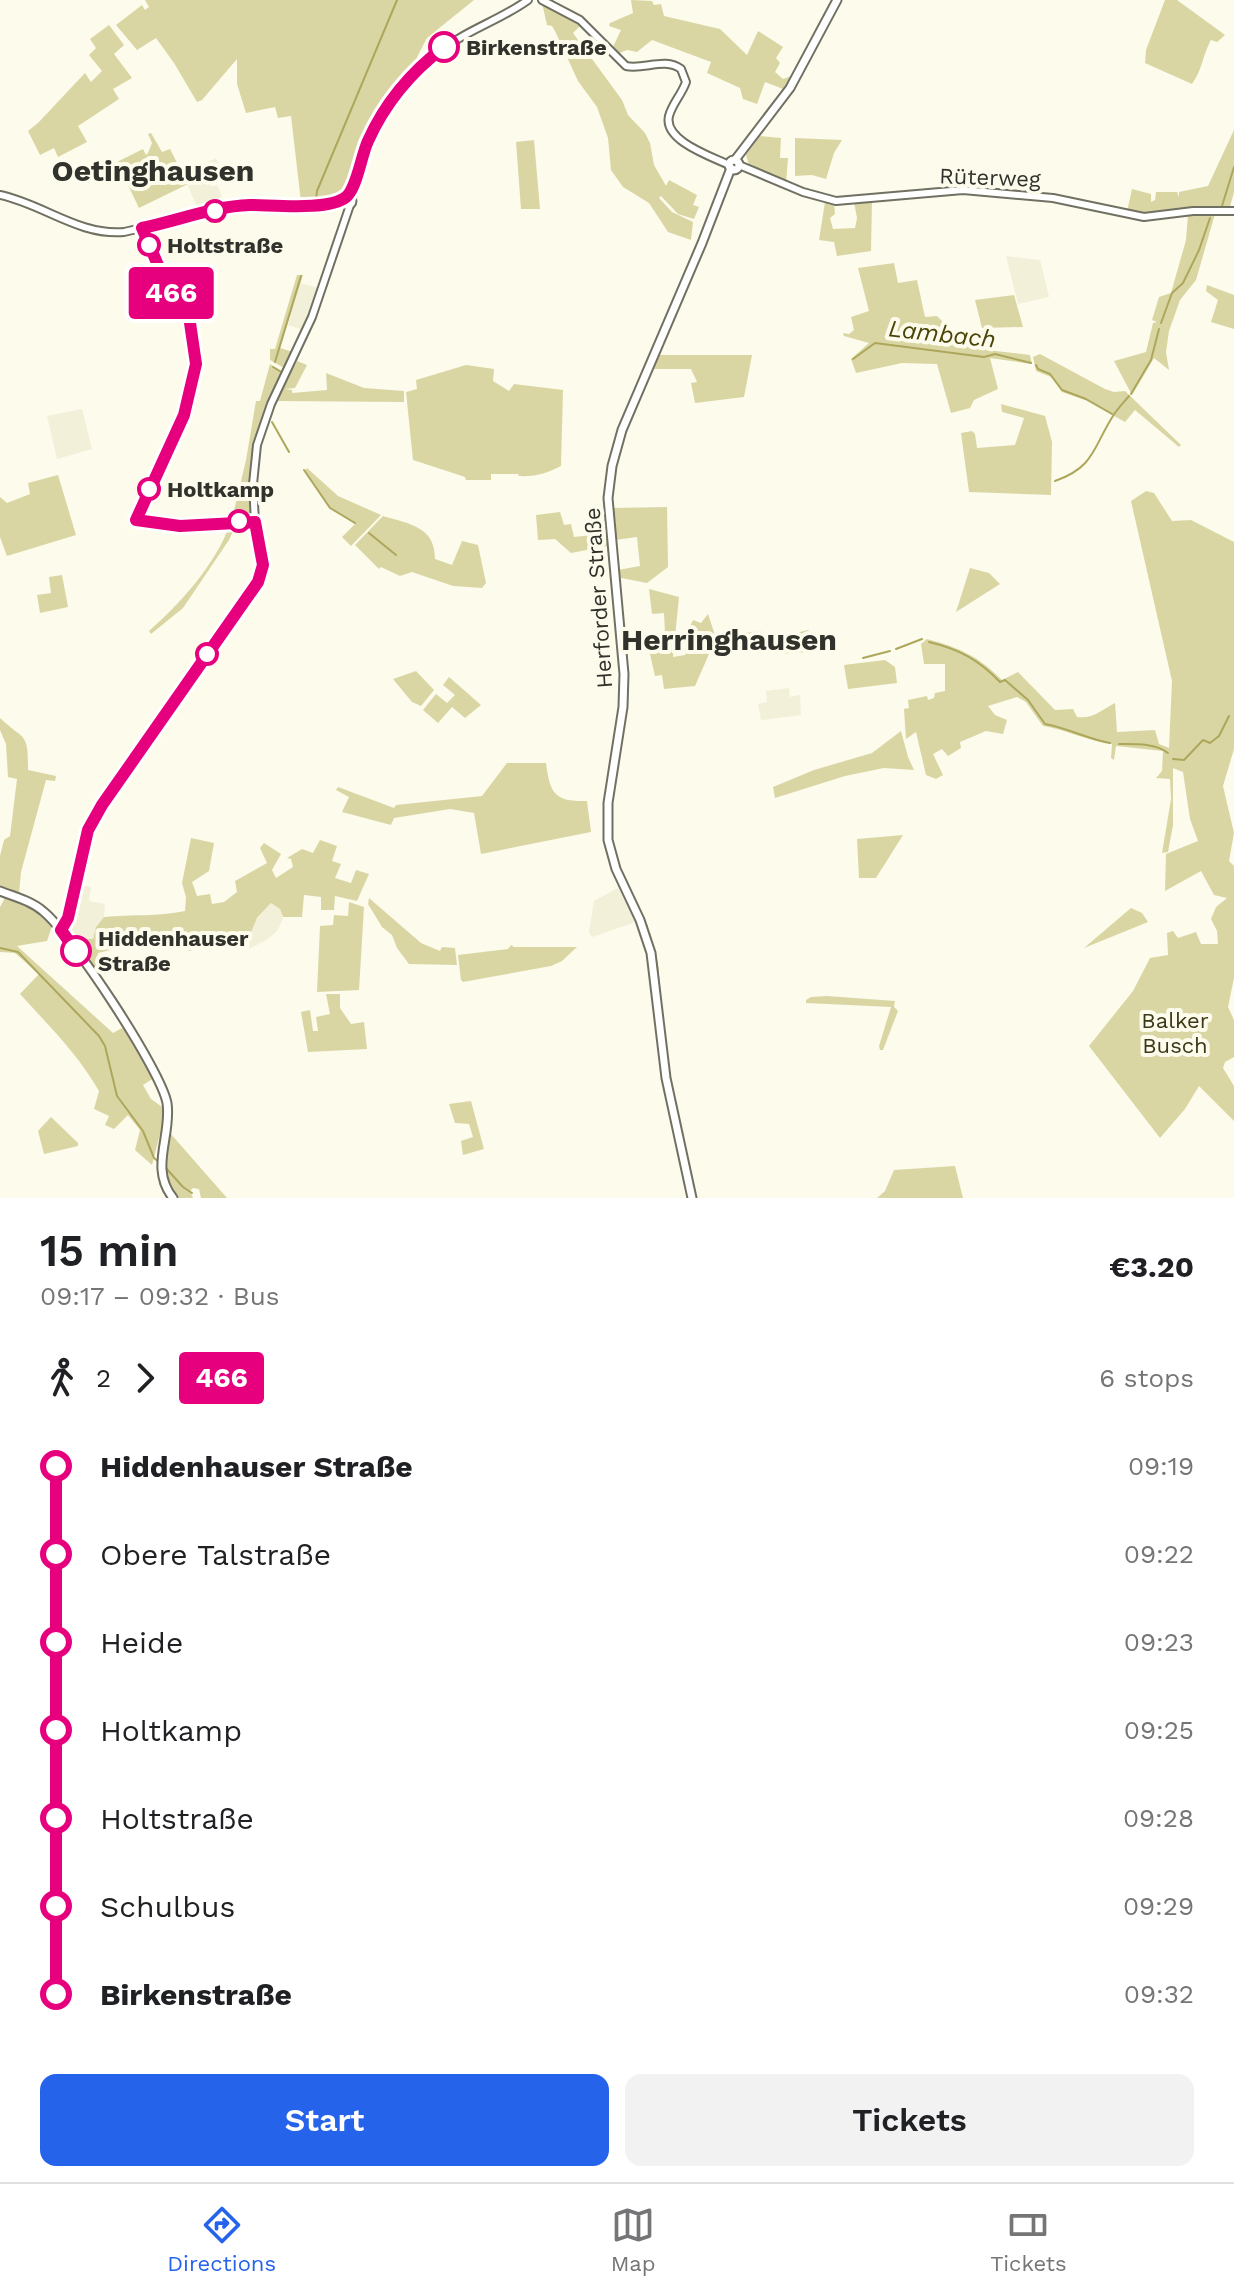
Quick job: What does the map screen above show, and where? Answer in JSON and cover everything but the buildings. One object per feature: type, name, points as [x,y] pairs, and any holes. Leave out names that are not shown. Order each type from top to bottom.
[{"type":"main road","name":"Herforder Straße","points":[[692,1198],[664,1063],[651,953],[645,930],[613,862],[607,822],[624,691],[609,520],[611,472],[628,416],[734,165],[790,88],[837,0]]},
{"type":"main road","points":[[0,891],[37,906],[59,928],[108,997],[159,1082],[168,1116],[161,1164],[165,1186],[173,1198]]},
{"type":"street","points":[[59,928],[70,910],[88,830],[98,812],[259,580],[263,560],[255,522],[253,484],[257,445],[271,404],[312,317],[347,218],[347,201],[373,129],[410,76],[444,47],[538,1],[580,20],[626,66],[632,68],[670,63],[681,69],[686,76],[686,84],[669,115],[669,124],[687,146],[734,165]]},
{"type":"street","name":"Rüterweg","points":[[734,165],[803,192],[836,201],[963,190],[1053,198],[1136,216],[1234,211]]},
{"type":"street","points":[[0,195],[105,233],[133,230],[238,206],[347,201]]},
{"type":"shaded area","points":[[216,158],[221,170],[209,176],[212,187],[217,185],[222,196],[215,201],[217,208],[199,212],[183,174]]},
{"type":"shaded area","points":[[1006,256],[1040,260],[1049,297],[1018,304]]},
{"type":"shaded area","points":[[300,283],[319,288],[303,330],[288,325]]},
{"type":"shaded area","points":[[82,409],[92,449],[57,459],[47,416]]},
{"type":"shaded area","points":[[789,688],[790,697],[800,695],[801,715],[761,720],[758,704],[767,702],[766,691]]},
{"type":"shaded area","points":[[79,885],[91,887],[89,901],[105,904],[104,917],[96,927],[93,939],[74,939],[68,930]]},
{"type":"shaded area","points":[[618,888],[636,922],[592,937],[589,932],[594,901]]},
{"type":"shaded area","points":[[272,902],[280,909],[283,919],[268,939],[249,949],[250,935],[257,919]]},
{"type":"green space","points":[[145,0],[474,0],[427,38],[417,57],[420,65],[409,76],[407,74],[372,123],[361,147],[350,192],[340,198],[301,202],[291,116],[278,118],[275,107],[246,113],[237,84],[237,59],[197,102],[156,38],[137,50],[116,25],[142,5],[145,10],[149,7]]},
{"type":"green space","points":[[631,0],[652,1],[654,5],[661,4],[664,16],[720,29],[747,55],[758,31],[783,47],[776,58],[780,63],[775,72],[783,79],[792,76],[783,89],[765,82],[757,104],[743,99],[740,88],[707,73],[711,62],[652,40],[637,52],[627,50],[617,54],[612,49],[621,30],[609,26],[633,13]]},
{"type":"green space","points":[[1165,0],[1177,0],[1225,35],[1217,42],[1211,40],[1192,84],[1145,63],[1146,50]]},
{"type":"green space","points":[[542,3],[581,25],[573,33],[622,100],[628,115],[645,133],[654,165],[666,186],[669,180],[697,195],[693,205],[699,207],[694,219],[678,214],[661,196],[659,198],[672,212],[693,222],[691,240],[668,232],[649,203],[623,187],[611,170],[608,138],[597,107],[578,81],[552,26],[547,25]]},
{"type":"green space","points":[[109,25],[124,45],[114,54],[132,78],[113,89],[119,99],[78,126],[87,142],[58,157],[54,148],[40,155],[28,131],[85,73],[91,82],[102,71],[89,55],[96,48],[90,39]]},
{"type":"green space","points":[[1234,130],[1234,192],[1228,214],[1215,214],[1196,280],[1180,300],[1169,331],[1166,352],[1169,370],[1154,358],[1132,395],[1114,361],[1146,352],[1153,323],[1157,322],[1152,320],[1159,297],[1171,293],[1186,240],[1188,215],[1192,214],[1191,210],[1148,215],[1127,212],[1132,189],[1151,194],[1151,202],[1155,200],[1156,192],[1177,192],[1179,197],[1179,192],[1208,186]]},
{"type":"green space","points":[[151,133],[162,152],[170,149],[188,184],[139,208],[117,162],[143,149],[146,155],[152,143],[148,134]]},
{"type":"green space","points":[[760,136],[781,138],[780,158],[788,158],[786,183],[750,168],[746,155]]},
{"type":"green space","points":[[795,138],[842,140],[834,153],[826,179],[812,175],[795,176]]},
{"type":"green space","points":[[534,140],[540,209],[521,209],[516,142]]},
{"type":"green space","points":[[872,200],[871,251],[837,256],[834,242],[819,240],[825,202],[834,203],[835,214],[830,218],[833,229],[855,228],[854,202]]},
{"type":"green space","points":[[894,263],[898,283],[917,280],[925,317],[937,316],[951,330],[974,336],[987,350],[1030,355],[1032,364],[990,358],[998,389],[974,400],[970,408],[951,413],[937,364],[902,363],[856,373],[851,359],[869,343],[844,336],[843,333],[849,334],[854,330],[851,317],[869,311],[858,268]]},
{"type":"green space","points":[[297,275],[303,275],[280,348],[293,352],[284,368],[270,360],[270,349],[275,349]]},
{"type":"green space","points":[[1207,285],[1234,295],[1234,329],[1211,322],[1218,300],[1206,291]]},
{"type":"green space","points":[[1014,295],[1023,327],[982,328],[975,300]]},
{"type":"green space","points":[[1040,354],[1105,389],[1125,391],[1181,445],[1179,447],[1135,410],[1125,422],[1085,400],[1062,392],[1051,377],[1036,371],[1033,357]]},
{"type":"green space","points":[[658,355],[752,355],[744,397],[695,403],[691,383],[697,382],[691,369],[652,369]]},
{"type":"green space","points":[[297,361],[307,365],[295,388],[285,389],[292,390],[292,393],[327,390],[326,373],[364,388],[404,391],[404,402],[276,401]]},
{"type":"green space","points":[[270,364],[283,372],[264,416],[254,450],[251,519],[232,519],[256,401],[260,401]]},
{"type":"green space","points":[[466,365],[494,369],[493,381],[509,391],[514,384],[563,390],[561,466],[536,475],[491,474],[491,480],[466,480],[465,477],[413,460],[406,392],[417,389],[416,380]]},
{"type":"green space","points":[[1001,404],[1045,416],[1052,442],[1051,495],[969,492],[961,433],[972,431],[977,448],[1015,445],[1024,418],[1002,412]]},
{"type":"green space","points":[[307,468],[338,496],[381,515],[351,546],[342,537],[355,524],[330,508],[304,471]]},
{"type":"green space","points":[[58,475],[76,535],[7,556],[0,537],[0,497],[7,503],[30,494],[28,483]]},
{"type":"green space","name":"Balker Busch","points":[[1146,491],[1154,493],[1172,521],[1191,520],[1234,542],[1234,749],[1223,786],[1234,833],[1229,861],[1234,866],[1234,978],[1228,1007],[1234,1020],[1234,1057],[1225,1062],[1223,1068],[1234,1086],[1234,1121],[1199,1086],[1185,1109],[1160,1138],[1089,1046],[1133,991],[1150,958],[1168,955],[1167,933],[1173,931],[1178,938],[1196,932],[1201,944],[1218,944],[1217,931],[1211,919],[1216,907],[1227,898],[1214,895],[1201,871],[1165,891],[1166,854],[1198,841],[1190,819],[1183,772],[1173,768],[1173,825],[1168,852],[1162,853],[1171,799],[1170,779],[1156,778],[1162,771],[1163,751],[1116,746],[1114,760],[1111,758],[1112,744],[1043,726],[1026,702],[1017,697],[988,706],[995,715],[1007,720],[1003,734],[986,731],[960,742],[961,748],[948,756],[942,749],[933,754],[943,775],[936,779],[926,775],[916,732],[906,739],[904,709],[909,708],[908,700],[927,696],[928,700],[934,698],[935,693],[945,691],[945,664],[924,664],[921,644],[927,639],[968,654],[1002,680],[1018,672],[1055,710],[1073,709],[1077,717],[1088,717],[1115,703],[1117,732],[1155,730],[1159,744],[1169,748],[1172,681],[1131,501]]},
{"type":"green space","points":[[667,507],[668,567],[647,583],[621,578],[618,570],[640,566],[637,537],[615,540],[612,508]]},
{"type":"green space","points":[[560,512],[564,525],[571,524],[574,537],[592,535],[593,540],[607,539],[607,546],[571,553],[555,539],[538,540],[536,515]]},
{"type":"green space","points":[[383,516],[419,528],[431,539],[435,559],[452,565],[462,541],[478,545],[486,583],[482,588],[453,586],[412,572],[400,576],[381,567],[379,569],[355,545]]},
{"type":"green space","points":[[230,524],[236,524],[229,540],[183,608],[151,634],[149,631],[185,596],[206,568]]},
{"type":"green space","points":[[970,568],[989,573],[1000,584],[956,612]]},
{"type":"green space","points":[[62,575],[68,607],[40,613],[37,595],[51,593],[49,577]]},
{"type":"green space","points":[[649,589],[679,597],[673,657],[685,655],[695,634],[688,631],[693,620],[701,623],[708,614],[716,638],[695,686],[664,689],[662,675],[655,676],[649,650],[651,634],[665,633],[664,613],[652,614]]},
{"type":"green space","points":[[808,630],[827,650],[772,653],[753,648],[746,642],[733,652],[724,641],[737,634],[761,631],[764,641]]},
{"type":"green space","points":[[885,660],[895,667],[897,683],[848,689],[844,665]]},
{"type":"green space","points":[[416,671],[434,690],[421,706],[412,702],[393,679]]},
{"type":"green space","points":[[449,677],[481,705],[465,718],[452,707],[438,723],[423,710],[436,694],[447,703],[455,695],[443,685]]},
{"type":"green space","points":[[0,718],[24,739],[28,770],[56,776],[55,781],[46,780],[21,872],[19,894],[0,887],[0,856],[4,840],[10,836],[17,779],[8,777],[6,744],[0,730]]},
{"type":"green space","points":[[901,731],[914,770],[884,768],[845,776],[775,798],[773,787],[814,770],[872,753]]},
{"type":"green space","points":[[507,763],[546,763],[549,782],[556,794],[567,800],[587,801],[591,832],[481,854],[474,813],[450,809],[394,818],[391,825],[342,812],[349,797],[336,790],[338,787],[394,808],[396,805],[482,796]]},
{"type":"green space","points":[[903,835],[876,878],[859,878],[857,839]]},
{"type":"green space","points":[[191,838],[214,843],[209,871],[192,882],[197,896],[210,894],[212,904],[224,902],[237,892],[235,881],[267,863],[260,848],[264,843],[281,854],[272,870],[276,878],[293,867],[291,859],[287,858],[302,849],[313,853],[320,840],[337,846],[332,861],[341,864],[335,878],[351,883],[356,870],[369,874],[357,901],[335,896],[334,910],[321,910],[321,897],[304,895],[302,917],[283,917],[280,909],[271,903],[257,918],[250,935],[189,951],[183,934],[132,940],[132,945],[98,953],[96,963],[99,973],[96,974],[74,939],[93,939],[96,927],[104,917],[185,911],[186,897],[182,883]]},
{"type":"green space","points":[[6,896],[33,906],[53,923],[47,941],[17,946],[113,1033],[124,1027],[154,1078],[143,1085],[151,1099],[165,1109],[162,1135],[152,1165],[135,1150],[140,1130],[128,1115],[114,1129],[105,1125],[109,1116],[94,1109],[99,1091],[91,1077],[20,994],[39,974],[15,953],[0,952],[0,907]]},
{"type":"green space","points":[[369,898],[421,943],[440,951],[442,947],[455,948],[457,965],[409,964],[368,904]]},
{"type":"green space","points":[[349,902],[364,907],[359,990],[317,992],[320,926],[333,925],[334,915],[348,916]]},
{"type":"green space","points":[[1131,908],[1142,913],[1148,922],[1084,948]]},
{"type":"green space","points":[[511,945],[577,947],[562,961],[551,966],[461,980],[458,955],[508,949]]},
{"type":"green space","points":[[326,994],[340,994],[340,1008],[351,1024],[364,1022],[367,1049],[308,1052],[301,1012],[310,1010],[313,1031],[318,1031],[316,1017],[330,1014]]},
{"type":"green space","points":[[811,997],[895,1001],[894,1007],[898,1011],[883,1050],[879,1046],[891,1007],[806,1003]]},
{"type":"green space","points":[[471,1101],[484,1149],[463,1155],[461,1141],[473,1137],[469,1124],[455,1123],[449,1104]]},
{"type":"green space","points":[[51,1117],[78,1146],[44,1154],[38,1131]]},
{"type":"green space","points":[[170,1133],[227,1198],[201,1198],[199,1189],[193,1188],[190,1191],[193,1198],[175,1198],[165,1166]]},
{"type":"green space","points":[[955,1166],[963,1198],[877,1198],[885,1191],[894,1170]]},
{"type":"waterway","points":[[316,199],[397,0]]},
{"type":"waterway","name":"Lambach","points":[[1222,206],[1234,167]]},
{"type":"waterway","name":"Lambach","points":[[1161,323],[1172,293],[1183,283],[1199,250],[1210,218]]},
{"type":"waterway","points":[[275,362],[301,276]]},
{"type":"waterway","name":"Lambach","points":[[1131,394],[1151,360],[1159,329]]},
{"type":"waterway","name":"Lambach","points":[[853,359],[875,343],[984,357],[995,354],[1031,363]]},
{"type":"waterway","name":"Lambach","points":[[1036,365],[1050,374],[1062,390],[1112,414]]},
{"type":"waterway","points":[[273,367],[283,373]]},
{"type":"waterway","points":[[1055,481],[1086,462],[1115,413],[1129,396]]},
{"type":"waterway","points":[[272,422],[289,452]]},
{"type":"waterway","points":[[304,470],[330,508],[355,523]]},
{"type":"waterway","points":[[606,510],[606,522]]},
{"type":"waterway","points":[[369,533],[396,555]]},
{"type":"waterway","points":[[763,643],[798,636],[823,648]]},
{"type":"waterway","points":[[896,649],[922,639]]},
{"type":"waterway","points":[[929,642],[959,652],[984,667],[1000,682],[1005,680],[1028,700],[1045,724],[1110,743]]},
{"type":"waterway","points":[[863,658],[890,651]]},
{"type":"waterway","points":[[1173,759],[1184,760],[1203,740],[1210,743],[1219,736],[1229,716]]},
{"type":"waterway","points":[[1119,744],[1151,746],[1168,753]]},
{"type":"waterway","points":[[614,872],[620,887]]},
{"type":"waterway","points":[[635,902],[647,927]]},
{"type":"waterway","points":[[649,933],[657,964],[660,996]]},
{"type":"waterway","points":[[0,948],[18,952],[99,1036],[105,1046],[117,1096],[143,1131],[154,1158],[160,1163]]},
{"type":"waterway","points":[[165,1167],[192,1193]]},
{"type":"bus line","name":"466","points":[[76,951],[61,930],[74,897],[88,830],[102,805],[258,582],[263,565],[255,522],[180,526],[136,520],[184,415],[196,364],[189,316],[170,293],[142,228],[238,206],[343,200],[351,192],[366,145],[387,106],[410,76],[444,47]]},
{"type":"place","name":"Birkenstraße","points":[[444,47]]},
{"type":"place","name":"Holtstraße","points":[[149,245]]},
{"type":"place","name":"Holtkamp","points":[[149,489]]},
{"type":"place","name":"Hiddenhauser Straße","points":[[76,951]]},
{"type":"district","name":"Oetinghausen","points":[[153,171]]},
{"type":"district","name":"Herringhausen","points":[[729,640]]}]
